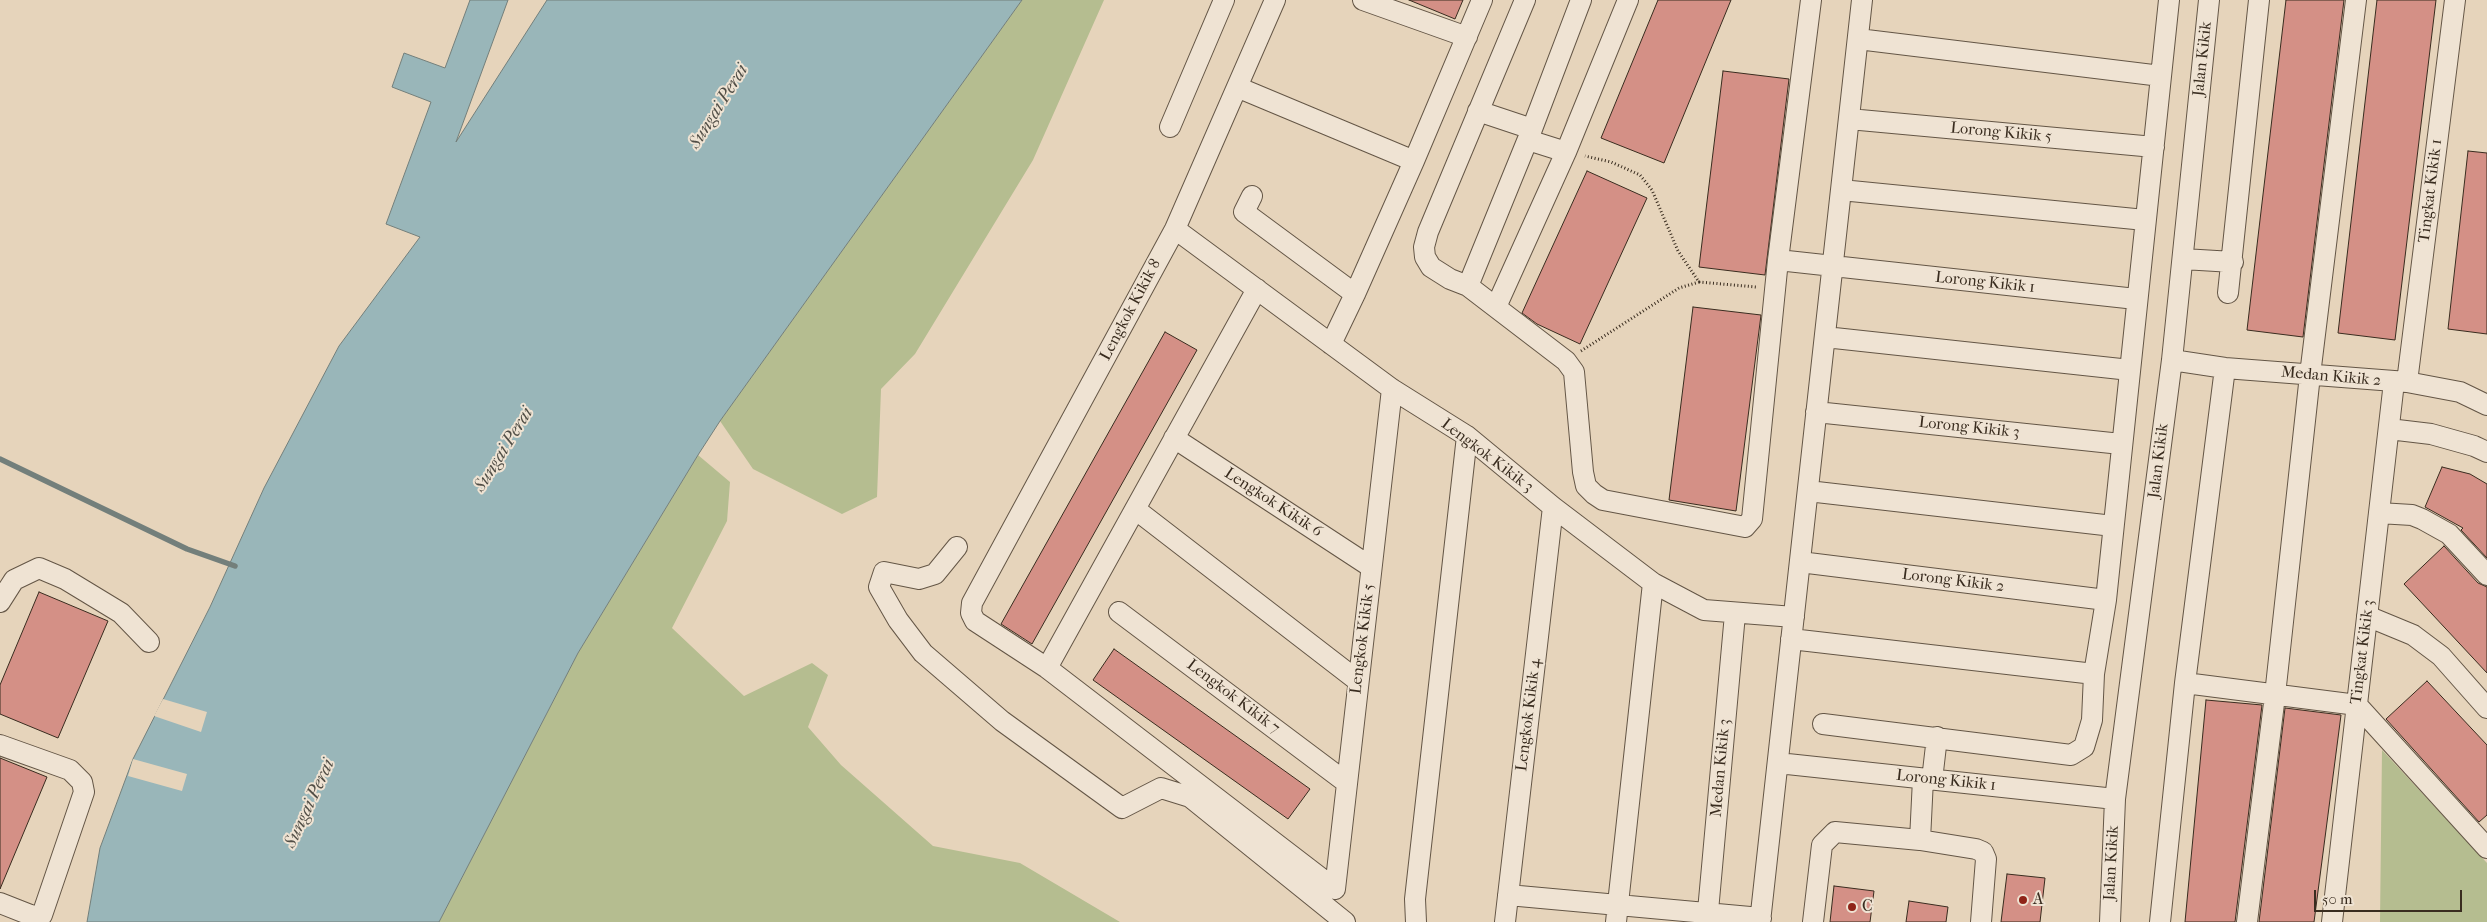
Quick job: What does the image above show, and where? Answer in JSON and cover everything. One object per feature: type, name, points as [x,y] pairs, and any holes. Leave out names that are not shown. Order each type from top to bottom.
[{"type":"street","points":[[1170,127],[1224,0]]},
{"type":"street","name":"Lengkok Kikik 8","points":[[1047,668],[975,621],[971,613],[972,603],[1175,229],[1275,0]]},
{"type":"street","points":[[1363,0],[1467,37]]},
{"type":"street","points":[[1331,344],[1414,161],[1482,0]]},
{"type":"street","points":[[1525,0],[1428,232],[1424,247],[1425,257],[1431,267],[1450,279],[1468,286],[1566,361],[1574,372],[1586,486],[1594,494],[1603,500],[1745,527],[1752,518],[1778,260],[1811,0]]},
{"type":"street","points":[[1468,286],[1530,134],[1581,0]]},
{"type":"street","points":[[1496,307],[1566,152],[1628,0]]},
{"type":"street","points":[[1508,895],[1617,914],[1760,920],[1862,0]]},
{"type":"street","points":[[1823,724],[2071,754],[2084,747],[2092,720],[2094,674],[2106,600],[2136,299],[2170,0]]},
{"type":"street","name":"Jalan Kikik","points":[[2110,922],[2115,799],[2172,360],[2210,0]]},
{"type":"street","points":[[2228,293],[2233,262],[2259,0]]},
{"type":"street","points":[[2248,922],[2310,375],[2356,0]]},
{"type":"street","name":"Tingkat Kikik 1","points":[[2401,382],[2455,0]]},
{"type":"street","points":[[1858,39],[2161,76]]},
{"type":"street","points":[[1237,87],[1414,161]]},
{"type":"street","points":[[1478,112],[1566,152]]},
{"type":"street","name":"Lorong Kikik 5","points":[[1849,118],[2154,147]]},
{"type":"street","points":[[1841,190],[2145,220]]},
{"type":"street","points":[[1252,196],[1244,212],[1355,294]]},
{"type":"street","name":"Lengkok Kikik 3","points":[[1175,229],[1392,389],[1466,436],[1553,507],[1653,583],[1704,610],[1794,618]]},
{"type":"street","points":[[2183,259],[2233,262]]},
{"type":"street","name":"Lorong Kikik 1","points":[[1778,260],[2136,299]]},
{"type":"street","points":[[1047,668],[1257,289]]},
{"type":"street","points":[[1825,337],[2130,370]]},
{"type":"street","name":"Medan Kikik 2","points":[[2172,360],[2225,368],[2401,382],[2460,392],[2487,405]]},
{"type":"street","points":[[2160,922],[2185,683],[2225,368]]},
{"type":"street","name":"Tingkat Kikik 3","points":[[2332,922],[2389,429],[2401,382]]},
{"type":"street","name":"Lengkok Kikik 5","points":[[1047,668],[1334,889],[1392,389]]},
{"type":"street","name":"Lorong Kikik 3","points":[[1816,412],[2121,444]]},
{"type":"street","points":[[2389,429],[2431,434],[2474,446],[2487,452]]},
{"type":"street","points":[[1416,922],[1415,899],[1466,436]]},
{"type":"street","name":"Lengkok Kikik 6","points":[[1174,438],[1372,567]]},
{"type":"street","points":[[1808,490],[2113,526]]},
{"type":"street","name":"Lengkok Kikik 4","points":[[1505,922],[1553,507]]},
{"type":"street","points":[[1135,509],[1358,681]]},
{"type":"street","points":[[2379,513],[2412,515],[2449,534],[2487,575]]},
{"type":"street","points":[[957,547],[935,574],[919,579],[884,572],[881,580],[879,587],[898,620],[923,653],[1002,721],[1122,808],[1161,788],[1190,797],[1345,922]]},
{"type":"street","name":"Lorong Kikik 2","points":[[1800,562],[2106,600]]},
{"type":"street","points":[[0,602],[14,580],[39,568],[65,579],[121,613],[149,642]]},
{"type":"street","points":[[1617,914],[1653,583]]},
{"type":"street","name":"Lengkok Kikik 7","points":[[1119,612],[1347,783]]},
{"type":"street","name":"Medan Kikik 3","points":[[1707,918],[1735,614]]},
{"type":"street","points":[[2367,616],[2413,635],[2441,656],[2487,708]]},
{"type":"street","points":[[1792,638],[2094,674]]},
{"type":"street","points":[[2185,683],[2357,705],[2487,848]]},
{"type":"street","points":[[1914,839],[1922,779],[1937,737]]},
{"type":"street","points":[[0,745],[70,770],[82,782],[84,792],[42,915],[33,916],[0,903]]},
{"type":"street","name":"Lorong Kikik 1","points":[[1778,763],[2115,799]]},
{"type":"street","points":[[1813,922],[1822,845],[1835,832],[1914,839],[1976,849],[1983,852],[1986,859],[1980,922]]},
{"type":"path","points":[[1566,152],[1611,162],[1640,176],[1652,190],[1678,251],[1699,282]]},
{"type":"path","points":[[1566,361],[1679,288],[1699,282],[1775,289]]},
{"type":"green space","points":[[1022,0],[1104,0],[1033,160],[915,354],[881,389],[877,497],[842,514],[753,469],[720,421]]},
{"type":"green space","points":[[698,455],[730,482],[727,521],[672,628],[744,696],[812,663],[828,675],[808,727],[841,765],[933,846],[1020,863],[1120,922],[439,922],[578,653]]},
{"type":"green space","points":[[2382,750],[2487,863],[2487,922],[2380,922]]},
{"type":"water","name":"Sungai Perai","points":[[470,0],[508,0],[456,142],[547,0],[1022,0],[720,421],[698,455],[578,653],[439,922],[87,922],[100,848],[133,759],[210,607],[264,488],[339,346],[420,237],[386,224],[431,102],[392,87],[404,53],[445,68]]},
{"type":"pier","points":[[163,699],[207,712],[201,732],[154,716]]},
{"type":"pier","points":[[133,759],[187,774],[182,791],[128,776]]},
{"type":"building","points":[[1409,0],[1463,0],[1455,19]]},
{"type":"building","points":[[1658,0],[1731,0],[1664,163],[1601,138]]},
{"type":"building","points":[[2286,0],[2344,0],[2303,337],[2247,330]]},
{"type":"building","points":[[2377,0],[2436,0],[2395,340],[2338,333]]},
{"type":"building","points":[[1723,71],[1789,79],[1765,275],[1699,267]]},
{"type":"building","points":[[2468,151],[2487,153],[2487,334],[2448,329]]},
{"type":"building","points":[[1587,171],[1647,198],[1580,344],[1537,324],[1522,313]]},
{"type":"building","points":[[1693,307],[1761,315],[1736,511],[1669,500]]},
{"type":"building","points":[[1165,332],[1197,350],[1032,644],[1001,624]]},
{"type":"building","points":[[2442,467],[2470,474],[2487,484],[2487,558],[2461,530],[2463,528],[2425,507]]},
{"type":"building","points":[[2444,546],[2478,583],[2487,587],[2487,673],[2404,584]]},
{"type":"building","points":[[39,592],[108,621],[58,738],[0,714],[0,685]]},
{"type":"building","points":[[1114,649],[1310,789],[1288,819],[1093,680]]},
{"type":"building","points":[[2427,681],[2487,745],[2487,815],[2479,822],[2386,719]]},
{"type":"building","points":[[2206,700],[2262,705],[2235,922],[2185,922]]},
{"type":"building","points":[[2285,708],[2341,715],[2314,922],[2259,922]]},
{"type":"building","points":[[0,758],[47,777],[0,889]]},
{"type":"building","name":"A","points":[[2007,874],[2045,878],[2040,922],[2001,922]]},
{"type":"building","name":"C","points":[[1834,886],[1874,891],[1870,922],[1830,922]]},
{"type":"building","points":[[1909,901],[1948,907],[1946,922],[1906,922]]},
{"type":"waterway","points":[[0,459],[187,549],[235,566]]},
{"type":"place","name":"A","points":[[2023,900]]},
{"type":"place","name":"C","points":[[1852,907]]}]
